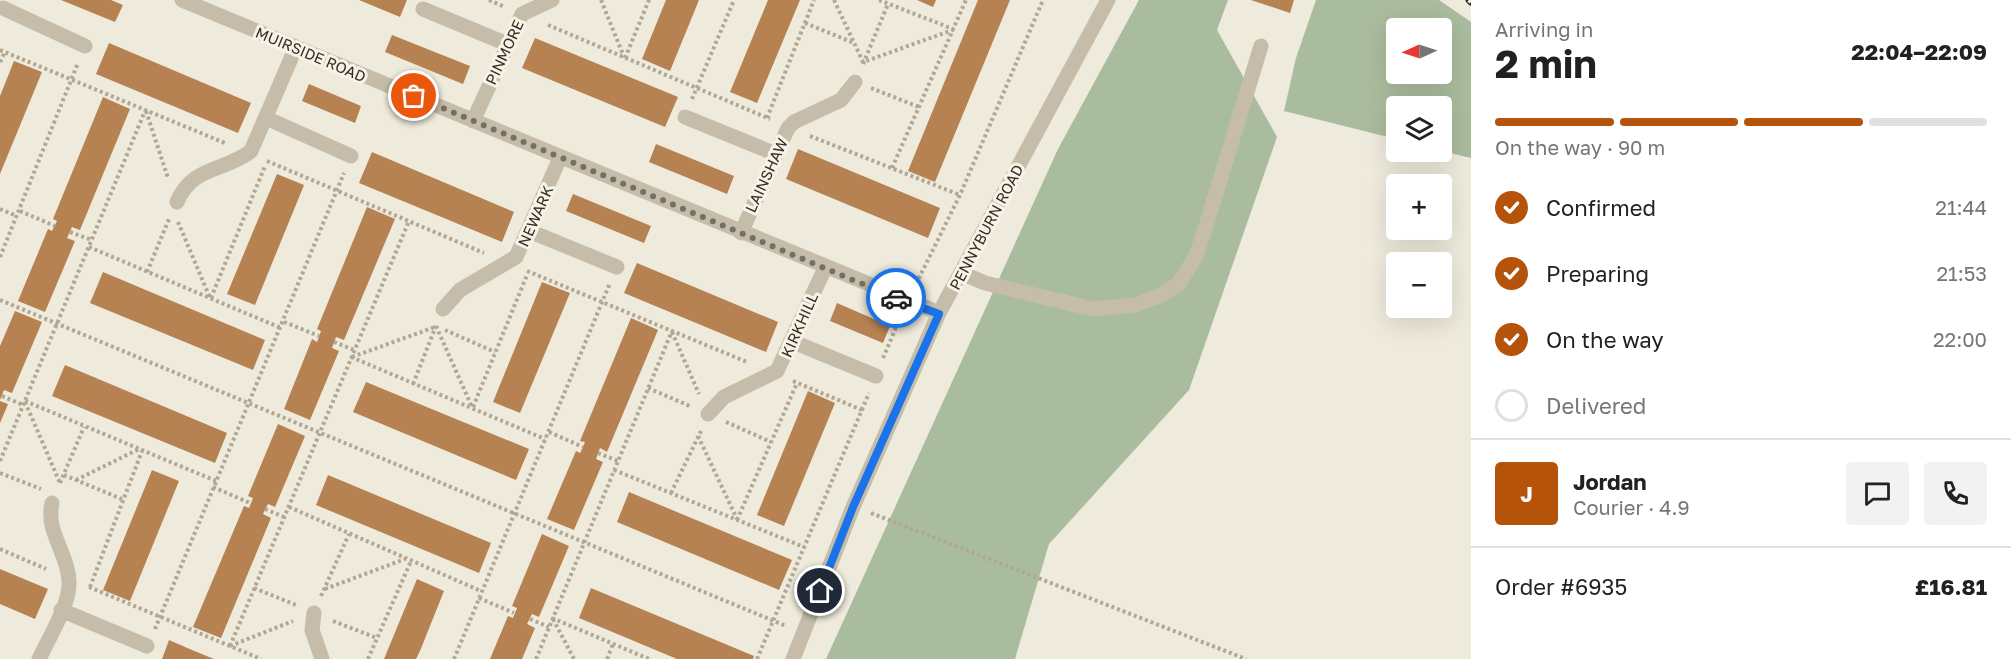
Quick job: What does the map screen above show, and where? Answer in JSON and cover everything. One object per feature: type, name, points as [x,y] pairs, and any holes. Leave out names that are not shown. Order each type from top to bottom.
[{"type":"street","name":"MUIRSIDE ROAD","points":[[182,0],[215,6],[296,47],[939,314]]},
{"type":"street","name":"PINMORE","points":[[473,121],[522,14],[552,0]]},
{"type":"street","name":"PENNYBURN ROAD","points":[[793,659],[853,507],[939,314],[1108,0]]},
{"type":"street","points":[[3,8],[85,46]]},
{"type":"street","points":[[423,9],[507,44]]},
{"type":"street","points":[[961,273],[985,284],[1093,309],[1135,305],[1160,296],[1179,283],[1196,256],[1261,46]]},
{"type":"street","points":[[175,206],[182,189],[192,178],[249,153],[257,142],[296,47]]},
{"type":"street","name":"LAINSHAW","points":[[741,232],[789,128],[795,122],[841,100],[855,82]]},
{"type":"street","points":[[685,117],[776,154]]},
{"type":"street","points":[[266,118],[351,156]]},
{"type":"street","name":"NEWARK","points":[[443,309],[460,290],[516,257],[560,158]]},
{"type":"street","points":[[529,231],[617,267]]},
{"type":"street","name":"KIRKHILL","points":[[708,414],[724,397],[774,374],[780,367],[825,268]]},
{"type":"street","points":[[791,341],[876,376]]},
{"type":"street","points":[[39,659],[69,587],[69,579],[51,526],[53,499]]},
{"type":"street","points":[[61,610],[147,646]]},
{"type":"street","points":[[314,613],[312,630],[322,659]]},
{"type":"path","points":[[489,0],[698,87],[789,128],[960,195]]},
{"type":"path","points":[[601,0],[625,58]]},
{"type":"path","points":[[625,58],[649,0]]},
{"type":"path","points":[[685,117],[734,0]]},
{"type":"path","points":[[767,118],[814,0]]},
{"type":"path","points":[[834,0],[863,63]]},
{"type":"path","points":[[879,0],[953,29]]},
{"type":"path","points":[[892,168],[966,0]]},
{"type":"path","points":[[757,659],[907,302],[960,195],[1043,0]]},
{"type":"path","points":[[888,4],[855,82],[919,107]]},
{"type":"path","points":[[805,23],[854,43]]},
{"type":"path","points":[[863,63],[953,29]]},
{"type":"path","points":[[0,257],[85,46]]},
{"type":"path","points":[[0,62],[2,51],[862,410]]},
{"type":"path","points":[[145,111],[175,206],[211,298]]},
{"type":"path","points":[[0,461],[145,111]]},
{"type":"path","points":[[147,646],[284,322],[351,156]]},
{"type":"path","points":[[211,298],[267,161]]},
{"type":"path","points":[[147,272],[175,206]]},
{"type":"path","points":[[0,209],[17,216]]},
{"type":"path","points":[[19,210],[55,226]]},
{"type":"path","points":[[230,646],[409,221]]},
{"type":"path","points":[[70,232],[92,240]]},
{"type":"path","points":[[89,248],[281,328]]},
{"type":"path","points":[[454,659],[617,267]]},
{"type":"path","points":[[472,407],[528,271]]},
{"type":"path","points":[[0,300],[804,633]]},
{"type":"path","points":[[413,384],[443,309]]},
{"type":"path","points":[[284,322],[319,336]]},
{"type":"path","points":[[351,357],[436,326],[495,352]]},
{"type":"path","points":[[436,326],[472,407]]},
{"type":"path","points":[[536,659],[672,331]]},
{"type":"path","points":[[671,493],[708,414],[672,331]]},
{"type":"path","points":[[334,342],[354,350]]},
{"type":"path","points":[[351,357],[545,438]]},
{"type":"path","points":[[737,520],[797,383]]},
{"type":"path","points":[[648,388],[771,442]]},
{"type":"path","points":[[2,396],[85,426],[216,481]]},
{"type":"path","points":[[24,403],[60,483]]},
{"type":"path","points":[[0,473],[53,499],[85,426]]},
{"type":"path","points":[[549,432],[583,447]]},
{"type":"path","points":[[698,436],[737,520]]},
{"type":"path","points":[[76,480],[141,450]]},
{"type":"path","points":[[90,588],[141,450]]},
{"type":"path","points":[[598,453],[618,461]]},
{"type":"path","points":[[614,470],[804,547]]},
{"type":"path","points":[[64,475],[124,500]]},
{"type":"path","points":[[213,487],[250,503]]},
{"type":"path","points":[[289,507],[481,591]]},
{"type":"path","points":[[853,507],[1246,659]]},
{"type":"path","points":[[266,509],[284,517]]},
{"type":"path","points":[[230,646],[314,613],[349,534]]},
{"type":"path","points":[[0,549],[261,659]]},
{"type":"path","points":[[324,589],[409,560]]},
{"type":"path","points":[[368,659],[409,560]]},
{"type":"path","points":[[254,588],[377,638]]},
{"type":"path","points":[[479,598],[514,613]]},
{"type":"path","points":[[552,618],[649,659]]},
{"type":"path","points":[[552,618],[574,659]]},
{"type":"path","points":[[530,619],[549,627]]},
{"type":"path","points":[[607,659],[613,644]]},
{"type":"green space","points":[[1139,0],[1228,0],[1217,30],[1277,137],[1189,390],[1049,544],[1015,659],[826,659],[1058,149]]},
{"type":"green space","points":[[1316,0],[1439,0],[1471,22],[1471,158],[1452,153],[1452,96],[1386,96],[1386,136],[1284,111],[1296,58]]},
{"type":"building","points":[[61,0],[111,0],[123,5],[115,22]]},
{"type":"building","points":[[359,0],[407,0],[400,17]]},
{"type":"building","points":[[666,0],[699,0],[670,71],[642,59]]},
{"type":"building","points":[[768,0],[800,0],[757,103],[730,92]]},
{"type":"building","points":[[917,0],[936,0],[933,7]]},
{"type":"building","points":[[978,0],[1010,0],[935,182],[908,171]]},
{"type":"building","points":[[1251,0],[1294,0],[1290,13]]},
{"type":"building","points":[[392,35],[470,66],[463,84],[385,52]]},
{"type":"building","points":[[535,38],[678,97],[665,127],[522,68]]},
{"type":"building","points":[[109,43],[251,103],[238,133],[96,74]]},
{"type":"building","points":[[14,61],[42,72],[0,174],[0,96]]},
{"type":"building","points":[[309,84],[361,106],[355,123],[302,101]]},
{"type":"building","points":[[103,97],[130,109],[80,230],[72,227],[67,238],[75,241],[45,312],[18,301],[48,229],[52,231],[57,221],[53,219]]},
{"type":"building","points":[[656,144],[734,176],[727,194],[649,162]]},
{"type":"building","points":[[798,149],[940,208],[928,238],[786,179]]},
{"type":"building","points":[[372,152],[514,212],[502,242],[359,183]]},
{"type":"building","points":[[277,174],[304,185],[255,305],[227,294]]},
{"type":"building","points":[[573,194],[651,226],[644,243],[566,211]]},
{"type":"building","points":[[367,207],[395,219],[344,340],[336,337],[332,348],[339,351],[310,420],[284,409],[312,339],[317,342],[321,331],[317,329]]},
{"type":"building","points":[[637,263],[778,322],[766,352],[624,293]]},
{"type":"building","points":[[103,272],[265,340],[253,370],[90,303]]},
{"type":"building","points":[[542,282],[570,293],[520,413],[493,402]]},
{"type":"building","points":[[837,303],[890,326],[883,343],[830,321]]},
{"type":"building","points":[[15,311],[42,322],[12,393],[4,390],[0,400],[0,346]]},
{"type":"building","points":[[631,318],[658,330],[607,452],[600,448],[596,459],[603,462],[574,530],[547,519],[576,451],[580,453],[583,447],[585,442],[580,441]]},
{"type":"building","points":[[65,365],[227,433],[215,463],[52,396]]},
{"type":"building","points":[[366,382],[529,449],[516,480],[353,412]]},
{"type":"building","points":[[808,391],[835,403],[784,526],[757,515]]},
{"type":"building","points":[[0,401],[8,404],[0,423]]},
{"type":"building","points":[[278,424],[305,436],[275,507],[268,504],[263,514],[271,518],[221,638],[193,627],[244,506],[249,508],[253,498],[248,496]]},
{"type":"building","points":[[152,470],[179,481],[130,601],[103,590]]},
{"type":"building","points":[[328,475],[491,543],[479,573],[316,505]]},
{"type":"building","points":[[629,492],[792,560],[779,590],[617,522]]},
{"type":"building","points":[[542,534],[569,546],[539,617],[532,614],[527,624],[535,628],[522,659],[490,659],[508,616],[513,618],[517,608],[512,606]]},
{"type":"building","points":[[0,569],[48,589],[35,619],[0,604]]},
{"type":"building","points":[[417,579],[444,591],[420,651],[416,659],[384,659]]},
{"type":"building","points":[[591,588],[754,656],[753,659],[677,659],[579,618]]},
{"type":"building","points":[[169,640],[192,650],[214,659],[162,659]]},
{"type":"way so far","points":[[414,96],[896,298]]},
{"type":"route","points":[[820,591],[853,507],[939,314],[896,298]]}]
